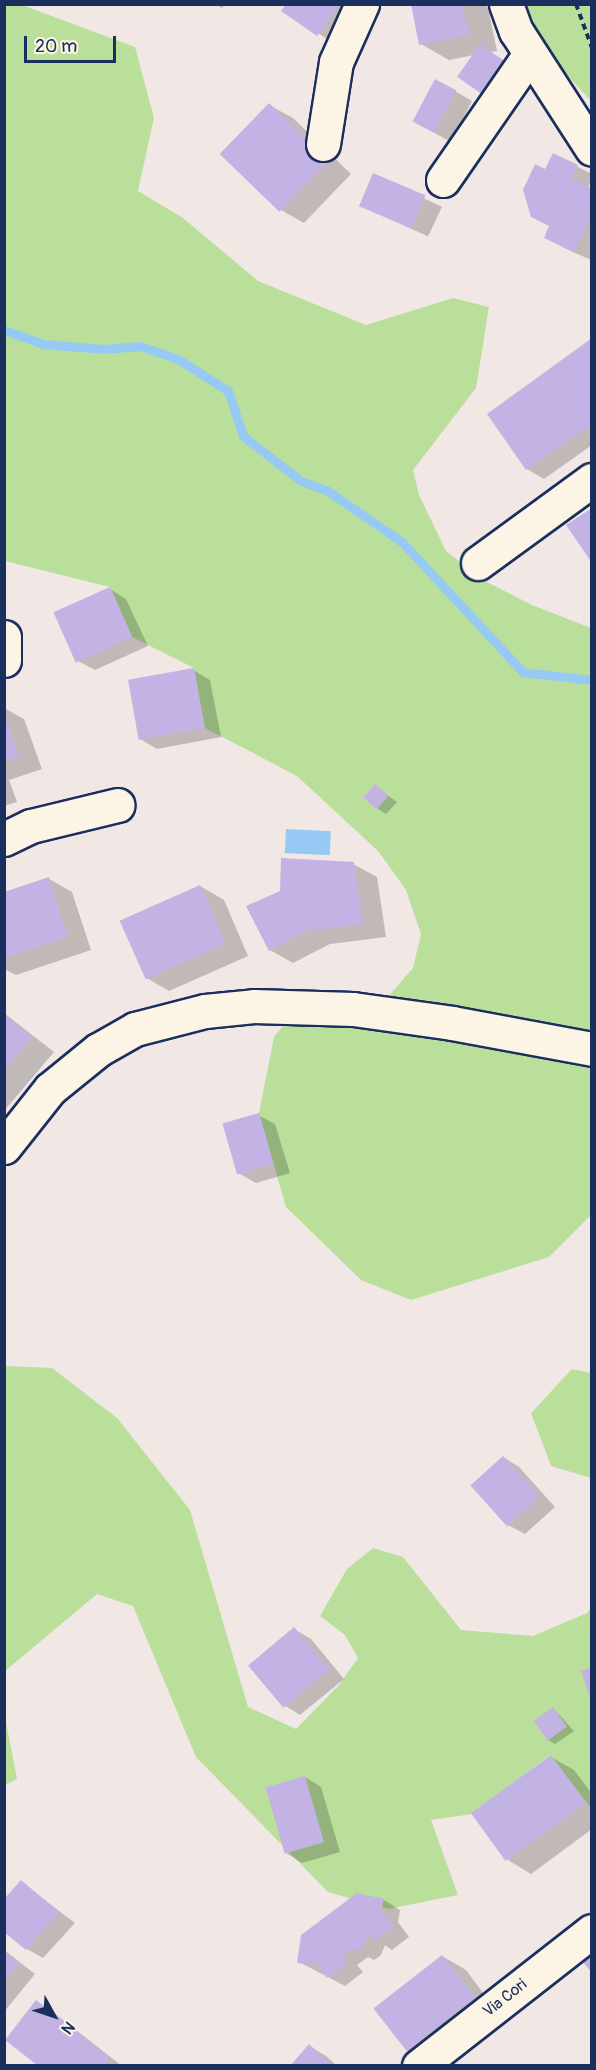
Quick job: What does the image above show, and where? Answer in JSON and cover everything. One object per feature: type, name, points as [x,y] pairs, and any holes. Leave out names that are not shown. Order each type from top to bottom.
[{"type":"street","points":[[323,144],[336,62],[362,4]]},
{"type":"street","points":[[506,4],[530,54],[591,149]]},
{"type":"street","points":[[443,180],[530,54]]},
{"type":"street","points":[[478,563],[591,480]]},
{"type":"street","points":[[4,637],[4,660]]},
{"type":"street","points":[[4,838],[31,826],[118,805]]},
{"type":"street","points":[[4,1147],[50,1089],[81,1061],[135,1029],[206,1011],[254,1006],[352,1009],[441,1021],[591,1049]]},
{"type":"street","name":"Via Cori","points":[[419,2066],[591,1931]]},
{"type":"path","points":[[576,4],[591,48]]},
{"type":"green space","points":[[4,5],[22,5],[135,47],[154,118],[138,191],[183,218],[258,281],[366,325],[453,298],[489,307],[476,388],[413,470],[419,495],[446,551],[483,580],[532,605],[591,628],[591,1215],[549,1257],[411,1300],[361,1280],[286,1207],[259,1113],[274,1037],[305,999],[387,998],[413,968],[421,934],[406,890],[379,852],[297,776],[205,728],[194,668],[132,637],[110,587],[5,561]]},
{"type":"green space","points":[[525,5],[591,5],[591,101],[547,53]]},
{"type":"green space","points":[[5,1366],[52,1368],[117,1418],[190,1510],[248,1707],[296,1729],[339,1685],[358,1658],[345,1635],[320,1616],[347,1569],[373,1548],[403,1557],[461,1630],[533,1636],[587,1613],[591,1607],[591,1808],[550,1755],[472,1814],[431,1820],[458,1895],[388,1909],[328,1892],[196,1757],[133,1606],[97,1594],[5,1671]]},
{"type":"green space","points":[[572,1369],[591,1373],[591,1478],[551,1466],[531,1413]]},
{"type":"green space","points":[[4,1712],[17,1779],[5,1785],[4,1785]]},
{"type":"water","points":[[286,829],[331,831],[330,855],[285,853]]},
{"type":"building","points":[[286,4],[340,4],[317,36],[281,11]]},
{"type":"building","points":[[411,4],[463,4],[469,35],[419,45]]},
{"type":"building","points":[[480,44],[513,67],[490,100],[457,77]]},
{"type":"building","points":[[435,79],[456,90],[434,133],[412,121]]},
{"type":"building","points":[[269,103],[329,161],[279,212],[220,154]]},
{"type":"building","points":[[553,153],[578,165],[571,179],[592,189],[592,215],[573,252],[544,238],[549,226],[531,217],[523,190],[535,164],[545,169]]},
{"type":"building","points":[[373,173],[425,195],[411,228],[359,206]]},
{"type":"building","points":[[592,338],[592,424],[526,470],[487,414]]},
{"type":"building","points":[[592,508],[592,563],[566,525]]},
{"type":"building","points":[[110,587],[132,637],[76,662],[53,612]]},
{"type":"building","points":[[194,668],[205,728],[139,740],[128,680]]},
{"type":"building","points":[[4,716],[19,756],[4,761]]},
{"type":"building","points":[[375,784],[389,796],[377,809],[363,798]]},
{"type":"building","points":[[281,858],[354,862],[363,924],[306,931],[269,951],[246,906],[280,891]]},
{"type":"building","points":[[49,877],[68,937],[4,958],[4,892]]},
{"type":"building","points":[[200,885],[226,943],[146,979],[120,921]]},
{"type":"building","points":[[4,1014],[32,1038],[4,1070]]},
{"type":"building","points":[[259,1113],[274,1164],[237,1174],[222,1123]]},
{"type":"building","points":[[503,1456],[540,1497],[507,1526],[470,1485]]},
{"type":"building","points":[[294,1627],[329,1669],[283,1708],[248,1666]]},
{"type":"building","points":[[592,1667],[592,1700],[591,1700],[581,1671]]},
{"type":"building","points":[[553,1707],[567,1726],[548,1741],[534,1721]]},
{"type":"building","points":[[551,1755],[586,1803],[506,1861],[471,1813]]},
{"type":"building","points":[[305,1776],[324,1842],[285,1854],[266,1787]]},
{"type":"building","points":[[21,1880],[59,1912],[26,1950],[4,1932],[4,1899]]},
{"type":"building","points":[[357,1893],[384,1899],[381,1911],[394,1927],[375,1941],[369,1934],[362,1949],[351,1949],[342,1955],[348,1962],[327,1978],[318,1965],[297,1963],[301,1935]]},
{"type":"building","points":[[592,1947],[592,1973],[579,1957]]},
{"type":"building","points":[[4,1952],[19,1964],[4,1982]]},
{"type":"building","points":[[442,1955],[475,1998],[407,2051],[373,2009]]},
{"type":"building","points":[[36,2000],[110,2058],[104,2066],[38,2066],[5,2040]]},
{"type":"building","points":[[309,2044],[332,2066],[290,2066]]},
{"type":"waterway","points":[[4,330],[43,344],[105,349],[140,346],[178,359],[228,391],[243,436],[301,481],[328,491],[402,542],[523,672],[592,680]]}]
